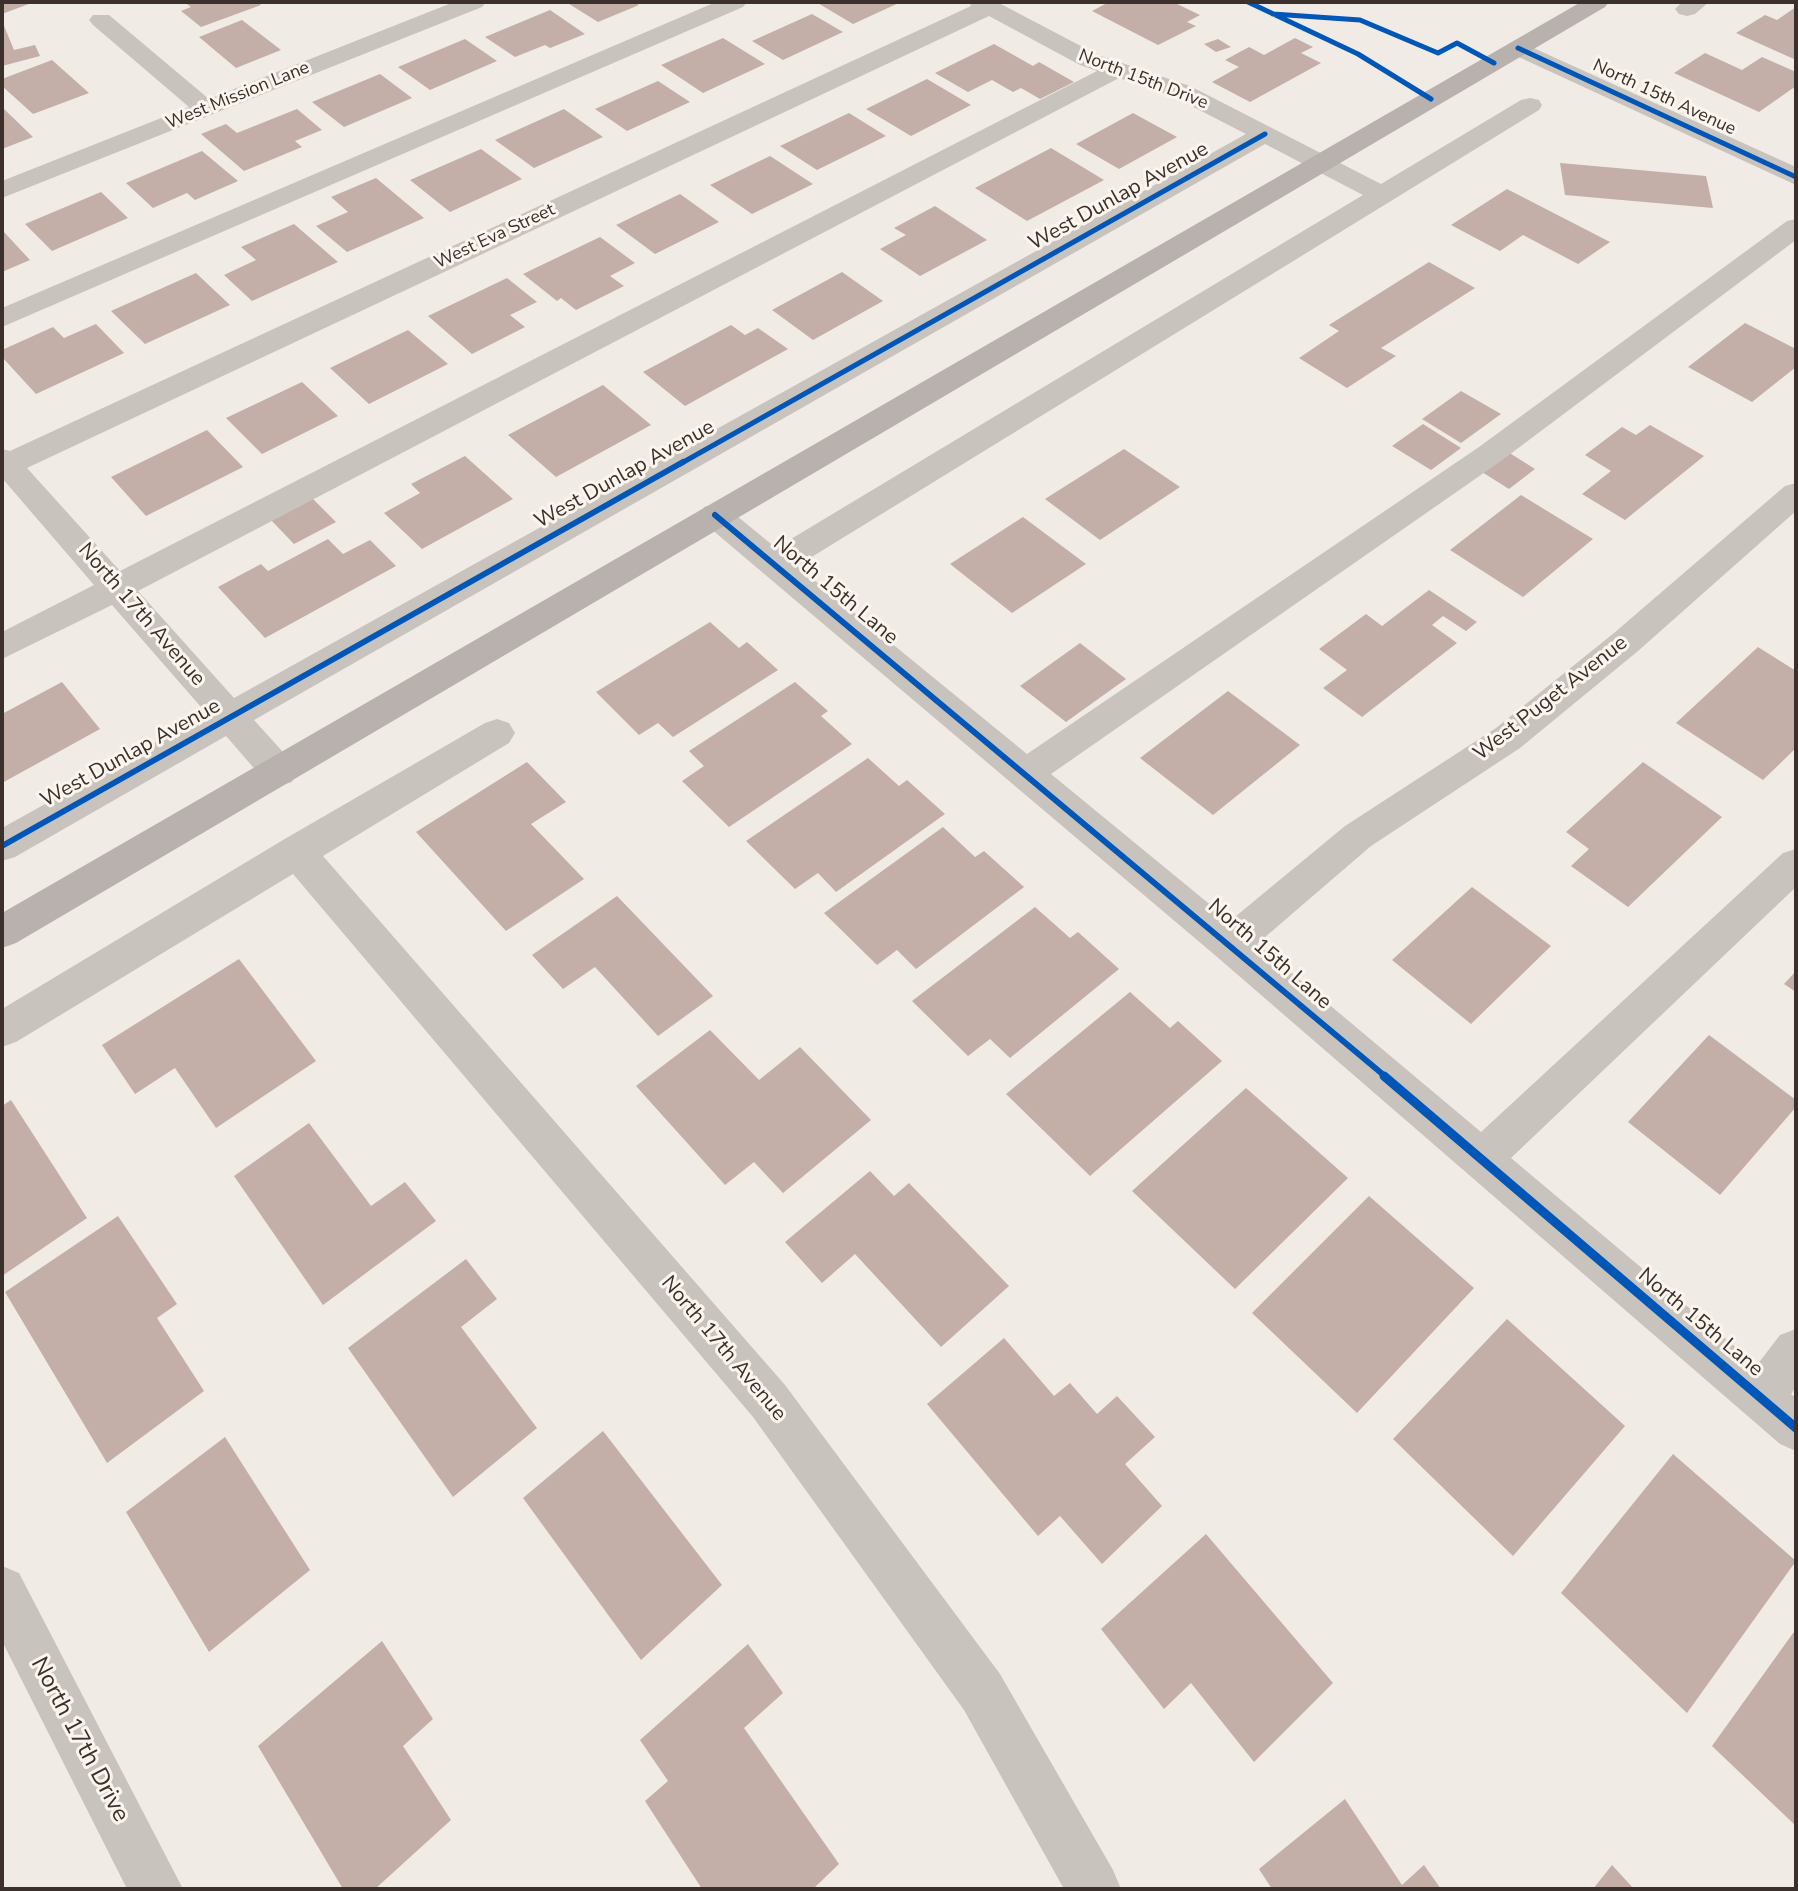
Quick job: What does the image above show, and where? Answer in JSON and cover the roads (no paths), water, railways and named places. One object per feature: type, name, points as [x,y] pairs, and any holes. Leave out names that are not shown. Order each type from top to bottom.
[{"type":"main road","points":[[2,932],[1597,2]]},
{"type":"street","name":"West Mission Lane","points":[[2,190],[474,2]]},
{"type":"street","points":[[2,318],[735,2]]},
{"type":"street","name":"North 15th Drive","points":[[984,4],[1065,49],[1181,91],[1381,195]]},
{"type":"street","name":"West Eva Street","points":[[4,464],[984,4]]},
{"type":"street","points":[[101,20],[206,108]]},
{"type":"street","name":"North 15th Avenue","points":[[1518,48],[1796,177]]},
{"type":"street","points":[[2,647],[1117,70]]},
{"type":"street","points":[[775,564],[1530,105]]},
{"type":"street","name":"West Dunlap Avenue","points":[[2,846],[1265,135]]},
{"type":"street","points":[[1026,773],[1490,454],[1796,227]]},
{"type":"street","name":"North 17th Avenue","points":[[4,464],[118,588],[279,772]]},
{"type":"street","name":"West Puget Avenue","points":[[1230,944],[1358,836],[1508,738],[1626,642],[1796,494]]},
{"type":"street","name":"North 15th Lane","points":[[715,514],[1230,944],[1796,1428]]},
{"type":"street","points":[[2,1030],[296,851],[497,733]]},
{"type":"street","name":"North 17th Avenue","points":[[296,851],[769,1401],[982,1692],[1094,1889]]},
{"type":"street","points":[[1480,1160],[1796,864]]},
{"type":"street","points":[[1760,1397],[1796,1352]]},
{"type":"street","name":"North 17th Drive","points":[[2,1590],[156,1889]]}]
